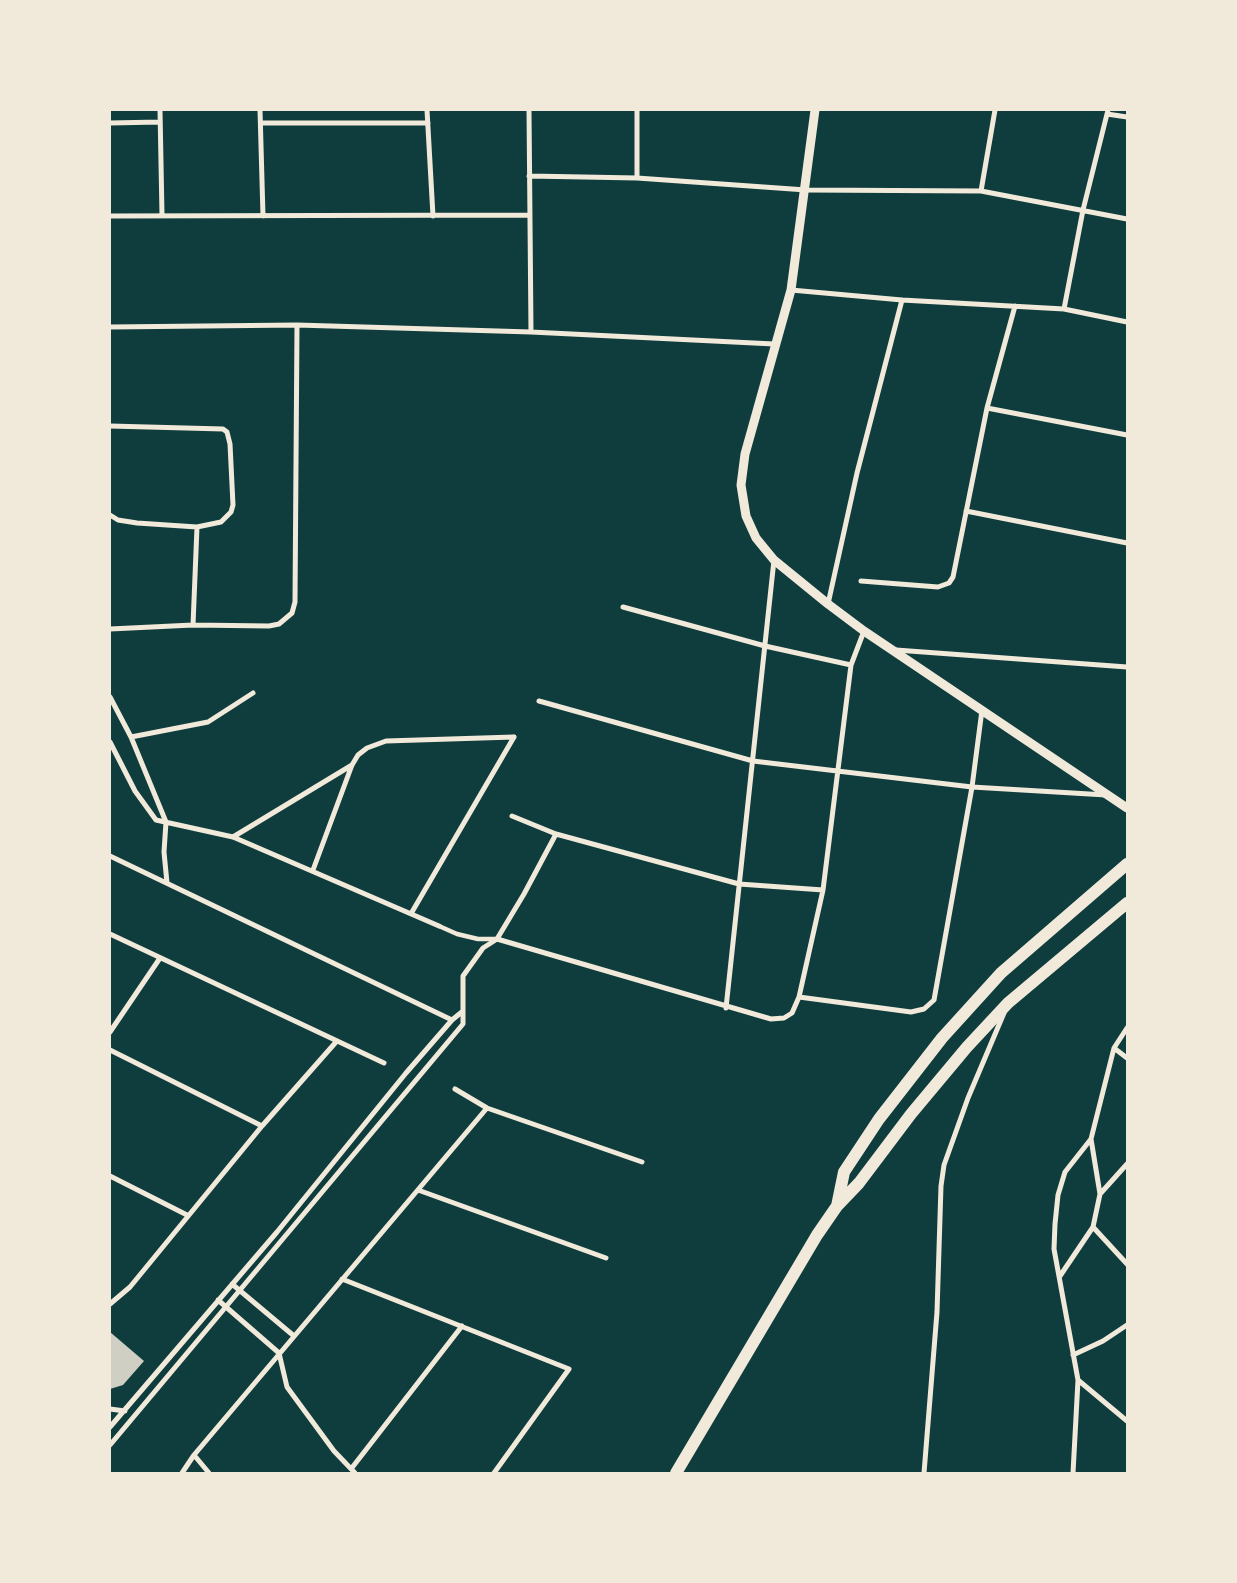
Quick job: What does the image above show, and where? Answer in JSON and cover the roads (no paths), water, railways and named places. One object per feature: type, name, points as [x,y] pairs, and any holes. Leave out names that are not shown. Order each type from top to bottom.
[{"type":"main road","points":[[837,1206],[844,1172],[879,1119],[942,1038],[1001,973],[1127,864]]},
{"type":"main road","points":[[676,1473],[817,1235],[837,1206],[858,1183],[910,1114],[967,1047],[1008,1003],[1127,903]]},
{"type":"street","points":[[160,110],[162,215]]},
{"type":"street","points":[[260,110],[263,216]]},
{"type":"street","points":[[428,110],[433,216]]},
{"type":"street","points":[[529,110],[532,332]]},
{"type":"street","points":[[637,110],[637,178]]},
{"type":"street","points":[[816,110],[791,290],[774,344],[745,454],[741,484],[746,516],[756,538],[774,560],[828,604],[891,650],[1127,808]]},
{"type":"street","points":[[981,191],[995,110]]},
{"type":"street","points":[[1064,309],[1083,210],[1107,112],[1127,117]]},
{"type":"street","points":[[110,123],[160,122]]},
{"type":"street","points":[[260,123],[428,123]]},
{"type":"street","points":[[529,176],[637,178],[806,190],[981,191],[1127,219]]},
{"type":"street","points":[[110,216],[529,215]]},
{"type":"street","points":[[791,290],[902,300],[1064,309],[1127,322]]},
{"type":"street","points":[[828,604],[856,473],[902,300]]},
{"type":"street","points":[[861,581],[938,588],[949,583],[953,577],[987,408],[1015,306]]},
{"type":"street","points":[[110,327],[297,326],[532,332],[774,344]]},
{"type":"street","points":[[110,629],[193,624],[269,626],[279,624],[292,613],[295,602],[297,326]]},
{"type":"street","points":[[987,408],[1127,435]]},
{"type":"street","points":[[110,426],[218,428],[227,432],[230,452],[231,512],[221,522],[197,527],[137,523],[118,520],[110,515]]},
{"type":"street","points":[[966,511],[1127,543]]},
{"type":"street","points":[[193,624],[197,527]]},
{"type":"street","points":[[726,1008],[774,560]]},
{"type":"street","points":[[623,607],[765,646],[852,665]]},
{"type":"street","points":[[110,742],[147,810],[156,820],[233,837],[412,912],[457,934],[478,939],[497,940],[771,1020],[784,1018],[792,1012],[799,997],[823,890],[852,665],[864,631]]},
{"type":"street","points":[[891,650],[1127,667]]},
{"type":"street","points":[[131,737],[208,722],[253,693]]},
{"type":"street","points":[[110,697],[131,737],[166,822],[164,852],[167,883]]},
{"type":"street","points":[[539,700],[752,761],[972,787],[1111,796]]},
{"type":"street","points":[[799,997],[911,1012],[924,1009],[934,1000],[972,787],[982,710]]},
{"type":"street","points":[[313,870],[352,765],[358,755],[367,748],[386,741],[514,737],[412,912]]},
{"type":"street","points":[[233,837],[352,765]]},
{"type":"street","points":[[512,816],[556,834],[739,884],[823,890]]},
{"type":"street","points":[[110,1445],[463,1024],[463,976],[483,948],[497,940],[556,834]]},
{"type":"street","points":[[110,856],[452,1020]]},
{"type":"street","points":[[110,934],[384,1063]]},
{"type":"street","points":[[110,1032],[160,958]]},
{"type":"street","points":[[924,1473],[937,1312],[940,1186],[944,1165],[968,1098],[1008,1003]]},
{"type":"street","points":[[110,1427],[277,1232],[452,1020],[463,1011]]},
{"type":"street","points":[[1060,1276],[1094,1227],[1100,1194],[1091,1139],[1114,1048],[1127,1028]]},
{"type":"street","points":[[110,1304],[130,1287],[187,1215],[336,1042]]},
{"type":"street","points":[[1114,1048],[1127,1058]]},
{"type":"street","points":[[110,1050],[262,1126]]},
{"type":"street","points":[[455,1089],[487,1108],[642,1162]]},
{"type":"street","points":[[182,1473],[194,1455],[279,1353],[487,1108]]},
{"type":"street","points":[[1073,1473],[1078,1380],[1054,1249],[1058,1195],[1065,1172],[1091,1139]]},
{"type":"street","points":[[1100,1194],[1127,1164]]},
{"type":"street","points":[[110,1176],[187,1215]]},
{"type":"street","points":[[418,1190],[606,1258]]},
{"type":"street","points":[[1094,1227],[1127,1264]]},
{"type":"street","points":[[342,1279],[569,1369],[494,1473]]},
{"type":"street","points":[[232,1284],[294,1336]]},
{"type":"street","points":[[218,1300],[279,1353],[287,1387],[334,1451],[353,1471],[462,1326]]},
{"type":"street","points":[[1073,1355],[1103,1341],[1127,1325]]},
{"type":"street","points":[[1078,1380],[1127,1421]]},
{"type":"street","points":[[110,1409],[125,1411]]},
{"type":"street","points":[[194,1455],[209,1473]]}]
